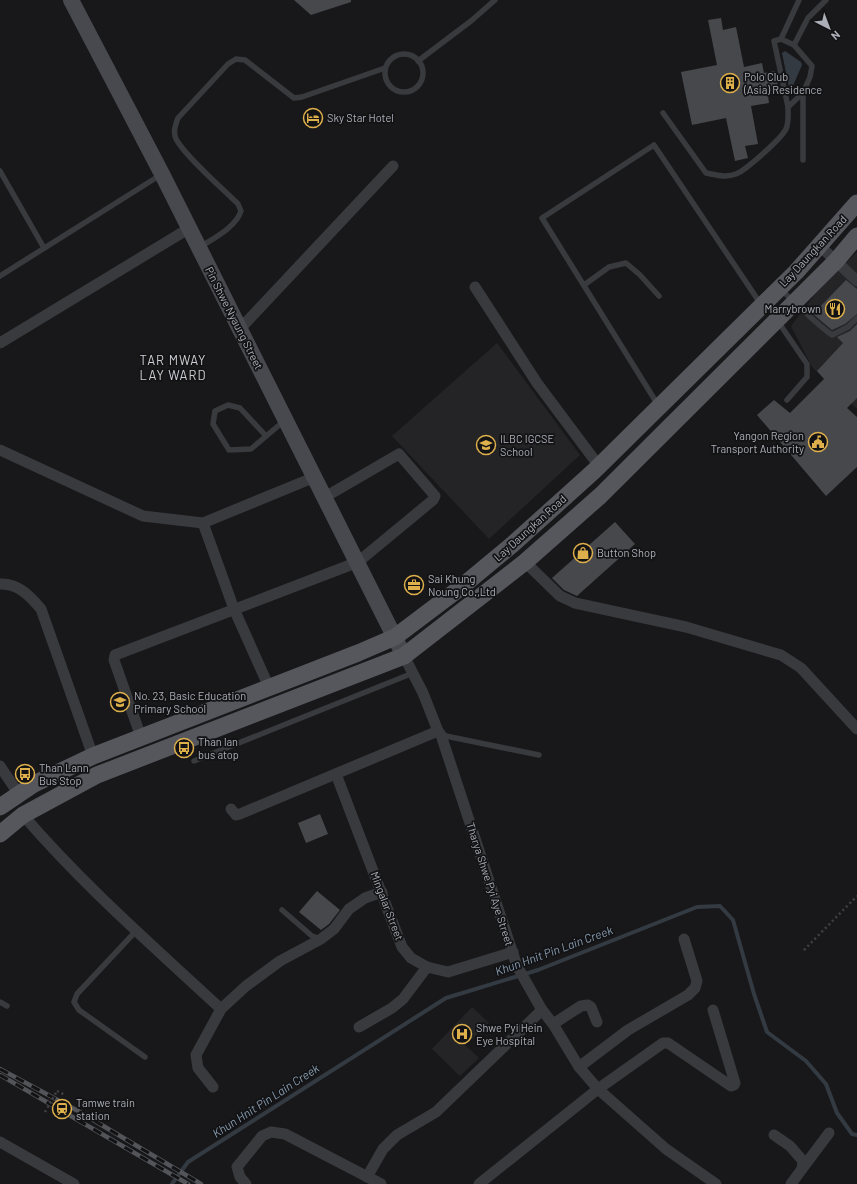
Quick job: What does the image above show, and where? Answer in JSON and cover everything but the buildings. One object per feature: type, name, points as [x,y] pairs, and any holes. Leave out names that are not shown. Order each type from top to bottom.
[{"type":"main road","name":"Lay Daungkan Road","points":[[0,807],[18,793],[93,756],[168,728],[395,637],[460,588],[513,544],[596,468],[796,272],[857,203]]},
{"type":"main road","name":"Lay Daungkan Road","points":[[0,834],[23,815],[97,775],[404,656],[525,562],[610,487],[836,261],[857,236]]},
{"type":"main road","points":[[796,272],[810,286]]},
{"type":"main road","points":[[596,468],[610,487]]},
{"type":"main road","points":[[262,690],[262,710]]},
{"type":"street","name":"Pin Shwe Nyaung Street","points":[[71,0],[162,174],[198,249],[395,637]]},
{"type":"street","points":[[239,330],[393,166]]},
{"type":"street","points":[[0,343],[188,229]]},
{"type":"street","points":[[820,246],[857,281]]},
{"type":"street","points":[[475,287],[537,383],[596,468]]},
{"type":"street","points":[[0,450],[143,516],[203,523],[315,477]]},
{"type":"street","points":[[141,738],[114,657],[118,653],[358,562],[436,496],[399,454],[325,497]]},
{"type":"street","points":[[203,523],[262,690]]},
{"type":"street","points":[[525,562],[560,596],[574,603],[686,627],[781,655],[801,668],[857,729]]},
{"type":"street","points":[[0,584],[10,584],[29,595],[41,609],[93,756]]},
{"type":"street","name":"Tharya Shwe Pyi Aye Street","points":[[395,637],[413,673],[439,733],[517,966],[542,1010],[553,1024],[579,1067],[598,1089],[666,1149],[716,1184]]},
{"type":"street","points":[[168,728],[180,743]]},
{"type":"street","points":[[231,809],[236,814],[240,814],[439,733]]},
{"type":"street","points":[[0,766],[18,793]]},
{"type":"street","name":"Mingalar Street","points":[[336,774],[402,947],[411,958],[427,967],[448,972],[513,952]]},
{"type":"street","points":[[23,815],[51,848],[136,931],[221,1009]]},
{"type":"street","points":[[214,1087],[198,1068],[196,1055],[221,1009],[246,986],[280,961],[321,939],[334,929],[349,909],[365,898],[382,892]]},
{"type":"street","points":[[579,1067],[628,1030],[688,995],[695,988],[697,981],[684,939]]},
{"type":"street","points":[[359,1027],[392,1008],[403,999],[427,967]]},
{"type":"street","points":[[553,1024],[581,1006],[588,1005],[597,1022]]},
{"type":"street","points":[[367,1177],[383,1150],[397,1135],[436,1112],[542,1010]]},
{"type":"street","points":[[479,1184],[598,1089],[659,1045],[668,1043],[731,1086],[734,1085],[735,1083],[713,1010]]},
{"type":"street","points":[[246,1184],[240,1177],[238,1167],[262,1136],[270,1132],[284,1134],[381,1184]]},
{"type":"street","points":[[792,1184],[829,1133]]},
{"type":"street","points":[[774,1135],[790,1146],[799,1156],[803,1161],[802,1169]]},
{"type":"street","points":[[0,1142],[74,1184]]},
{"type":"lane","points":[[418,61],[471,21],[495,0]]},
{"type":"lane","points":[[780,39],[798,0]]},
{"type":"lane","points":[[794,45],[808,18],[826,0]]},
{"type":"lane","points":[[663,113],[706,173],[721,176],[734,174],[744,170],[780,137],[786,128],[788,107],[774,41],[780,39],[794,45],[812,66],[810,76],[803,93],[802,160]]},
{"type":"lane","points":[[409,54],[418,61],[423,71],[422,77],[416,87],[410,90],[399,91],[389,85],[386,80],[385,68],[388,62],[397,55],[409,54]]},
{"type":"lane","points":[[198,249],[223,232],[240,216],[241,211],[238,204],[184,150],[176,139],[174,130],[178,118],[228,64],[236,59],[245,60],[294,98],[302,97],[385,68]]},
{"type":"lane","points":[[788,107],[803,93]]},
{"type":"lane","points":[[659,407],[542,218],[654,145],[769,298],[777,320],[807,364],[807,377],[787,400]]},
{"type":"lane","points":[[0,172],[44,248]]},
{"type":"lane","points":[[0,276],[162,174]]},
{"type":"lane","points":[[584,285],[609,267],[626,263],[640,275],[659,296]]},
{"type":"lane","points":[[769,298],[795,302],[817,325],[832,335],[848,327],[857,318]]},
{"type":"lane","points":[[266,436],[240,408],[228,405],[215,411],[213,424],[229,450],[251,448],[266,436],[285,420]]},
{"type":"lane","points":[[194,761],[413,673]]},
{"type":"lane","points":[[439,733],[539,755]]},
{"type":"lane","points":[[282,910],[312,936],[321,939]]},
{"type":"lane","points":[[136,931],[76,994],[74,1002],[79,1010],[145,1057]]},
{"type":"lane","points":[[0,1002],[6,1006]]},
{"type":"path","points":[[804,950],[857,896]]},
{"type":"path","points":[[45,1112],[57,1091],[65,1095]]},
{"type":"shaded area","points":[[785,51],[801,62],[802,65],[792,88],[789,87],[782,53]]},
{"type":"shaded area","points":[[857,252],[857,409],[812,367],[791,326],[816,293]]},
{"type":"shaded area","name":"ILBC IGCSE School","points":[[497,343],[580,455],[489,539],[392,436]]},
{"type":"shaded area","name":"Shwe Pyi Hein Eye Hospital","points":[[472,1007],[489,1023],[465,1045],[479,1058],[460,1076],[432,1049]]},
{"type":"waterway","name":"Khun Hnit Pin Lain Creek","points":[[172,1184],[188,1162],[446,998],[538,970],[697,907],[720,906],[733,920],[754,994],[767,1032],[806,1061],[826,1084],[837,1113],[852,1134],[857,1135]]},
{"type":"railway","points":[[0,1069],[78,1111],[201,1184]]},
{"type":"railway","points":[[0,1075],[188,1184]]},
{"type":"place","name":"Polo Club (Asia) Residence","points":[[730,83]]},
{"type":"place","name":"Sky Star Hotel","points":[[313,118]]},
{"type":"place","name":"Marrybrown","points":[[835,309]]},
{"type":"place","name":"Yangon Region Transport Authority","points":[[818,442]]},
{"type":"place","name":"ILBC IGCSE School","points":[[486,445]]},
{"type":"place","name":"Button Shop","points":[[583,553]]},
{"type":"place","name":"Sai Khung Noung Co.,Ltd","points":[[414,585]]},
{"type":"place","name":"No. 23, Basic Education Primary School","points":[[120,702]]},
{"type":"place","name":"Than lan bus atop","points":[[184,748]]},
{"type":"place","name":"Than Lann Bus Stop","points":[[25,774]]},
{"type":"place","name":"Shwe Pyi Hein Eye Hospital","points":[[462,1034]]},
{"type":"place","name":"Tamwe train station","points":[[62,1109]]},
{"type":"district","name":"TAR MWAY LAY WARD","points":[[173,368]]}]
